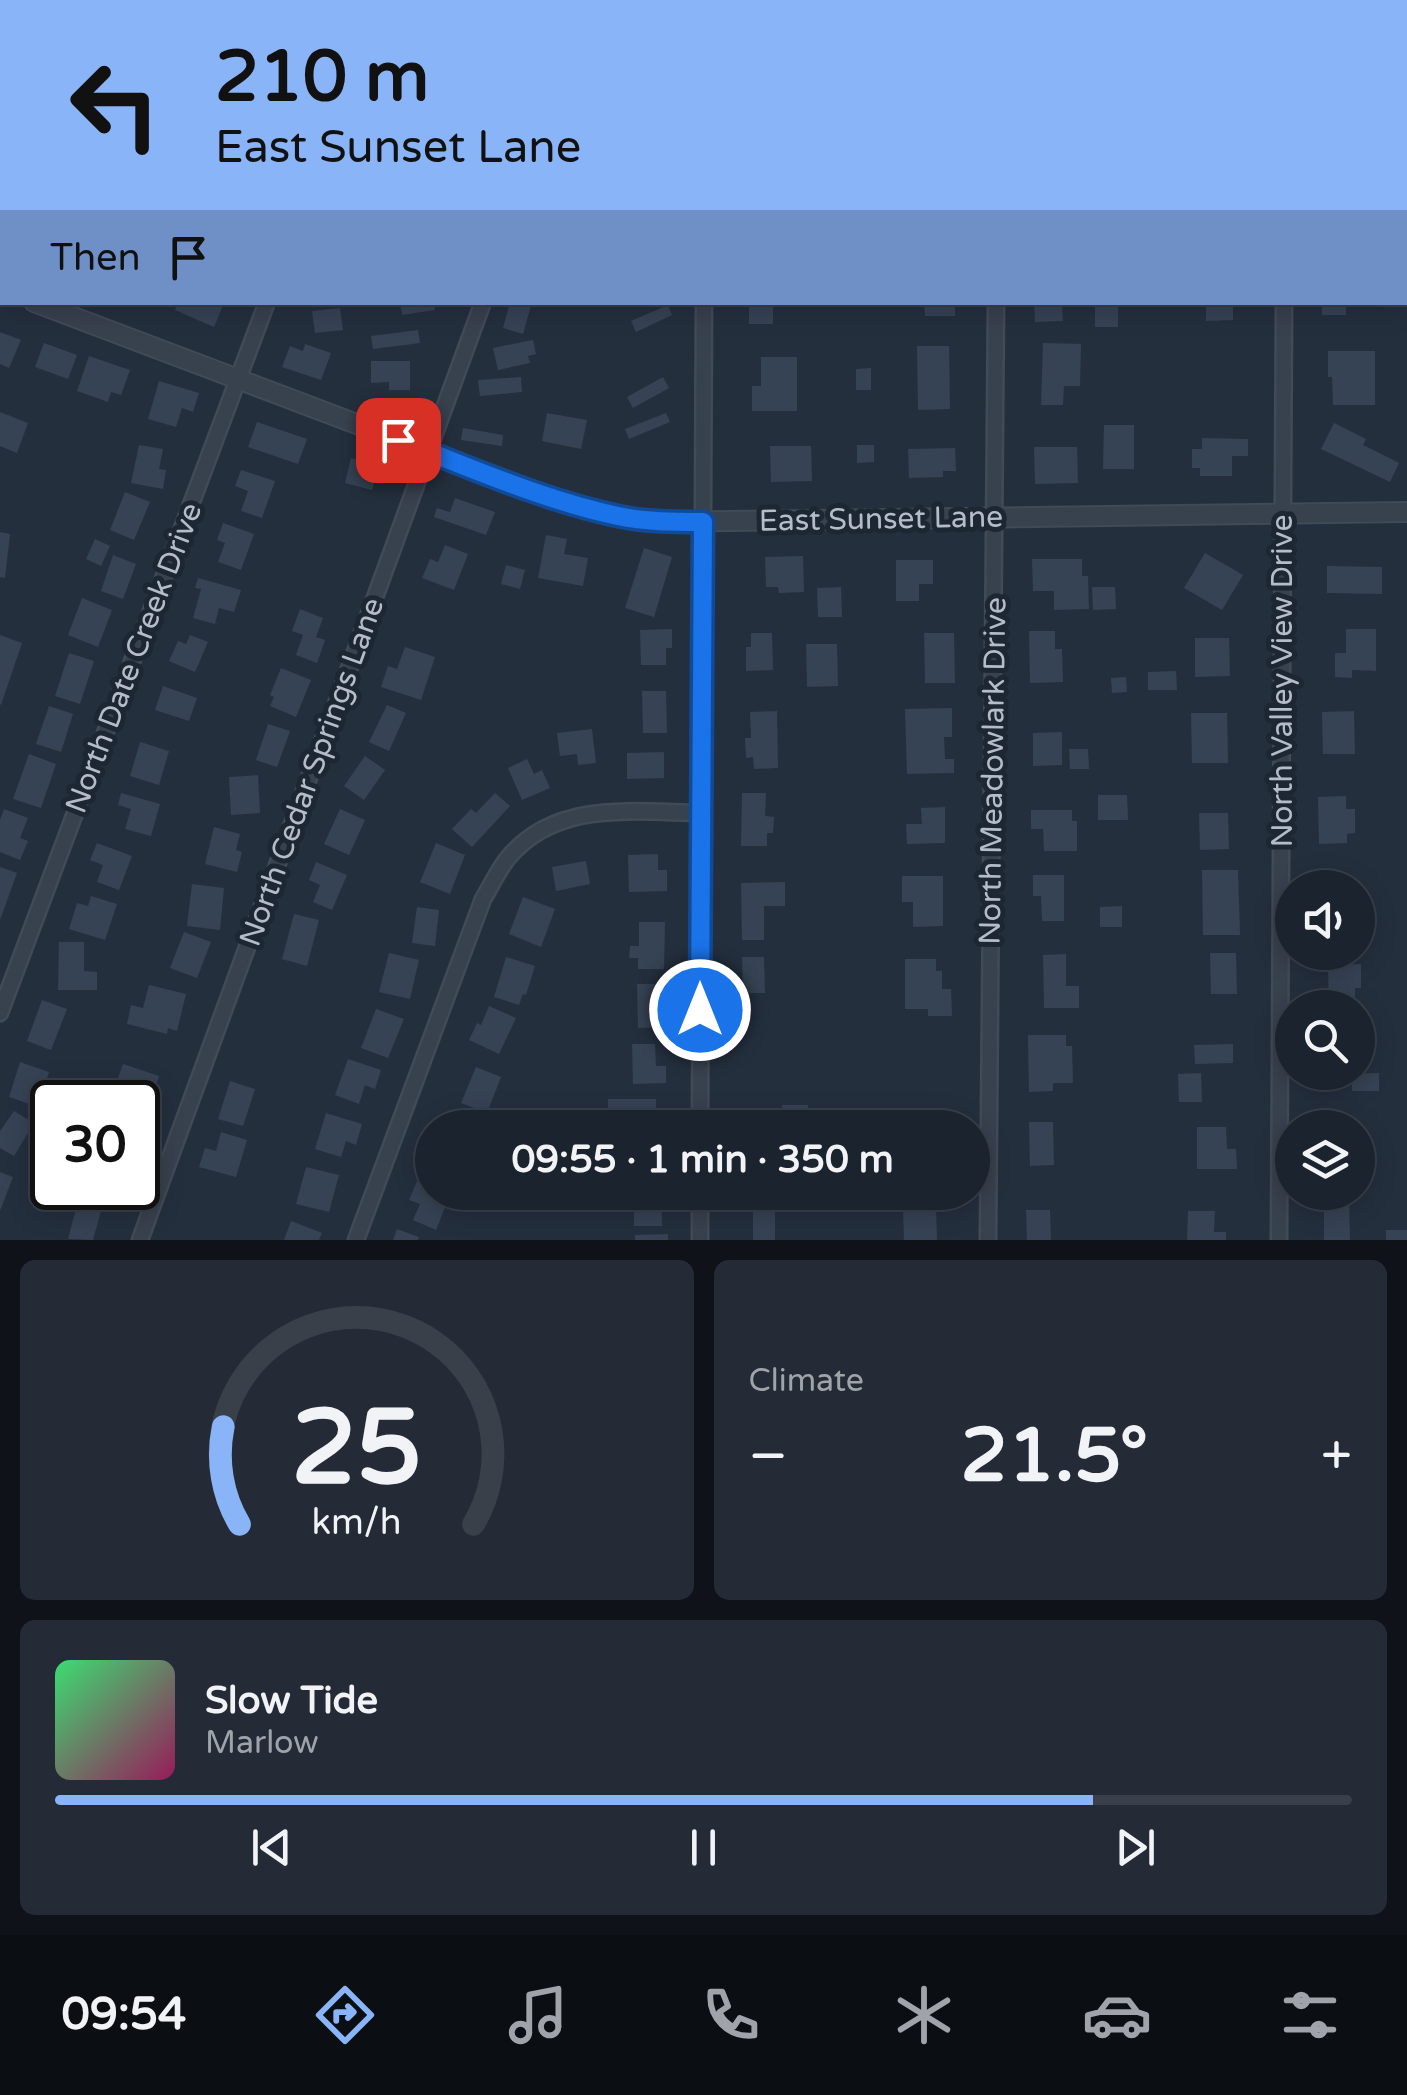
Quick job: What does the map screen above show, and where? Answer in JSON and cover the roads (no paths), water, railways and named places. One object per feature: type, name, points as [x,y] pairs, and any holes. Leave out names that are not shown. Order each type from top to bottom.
[{"type":"street","name":"East Sunset Lane","points":[[45,305],[568,504],[620,517],[703,522],[1407,512]]},
{"type":"street","name":"North Date Creek Drive","points":[[0,1013],[267,305]]},
{"type":"street","name":"North Cedar Springs Lane","points":[[140,1240],[482,305]]},
{"type":"street","points":[[700,1110],[704,305]]},
{"type":"street","name":"North Meadowlark Drive","points":[[988,1240],[996,305]]},
{"type":"street","name":"North Valley View Drive","points":[[1279,1240],[1284,305]]},
{"type":"street","points":[[356,1240],[484,899],[508,859],[533,834],[566,818],[599,812],[700,813]]},
{"type":"street","points":[[700,1210],[700,1240]]}]
